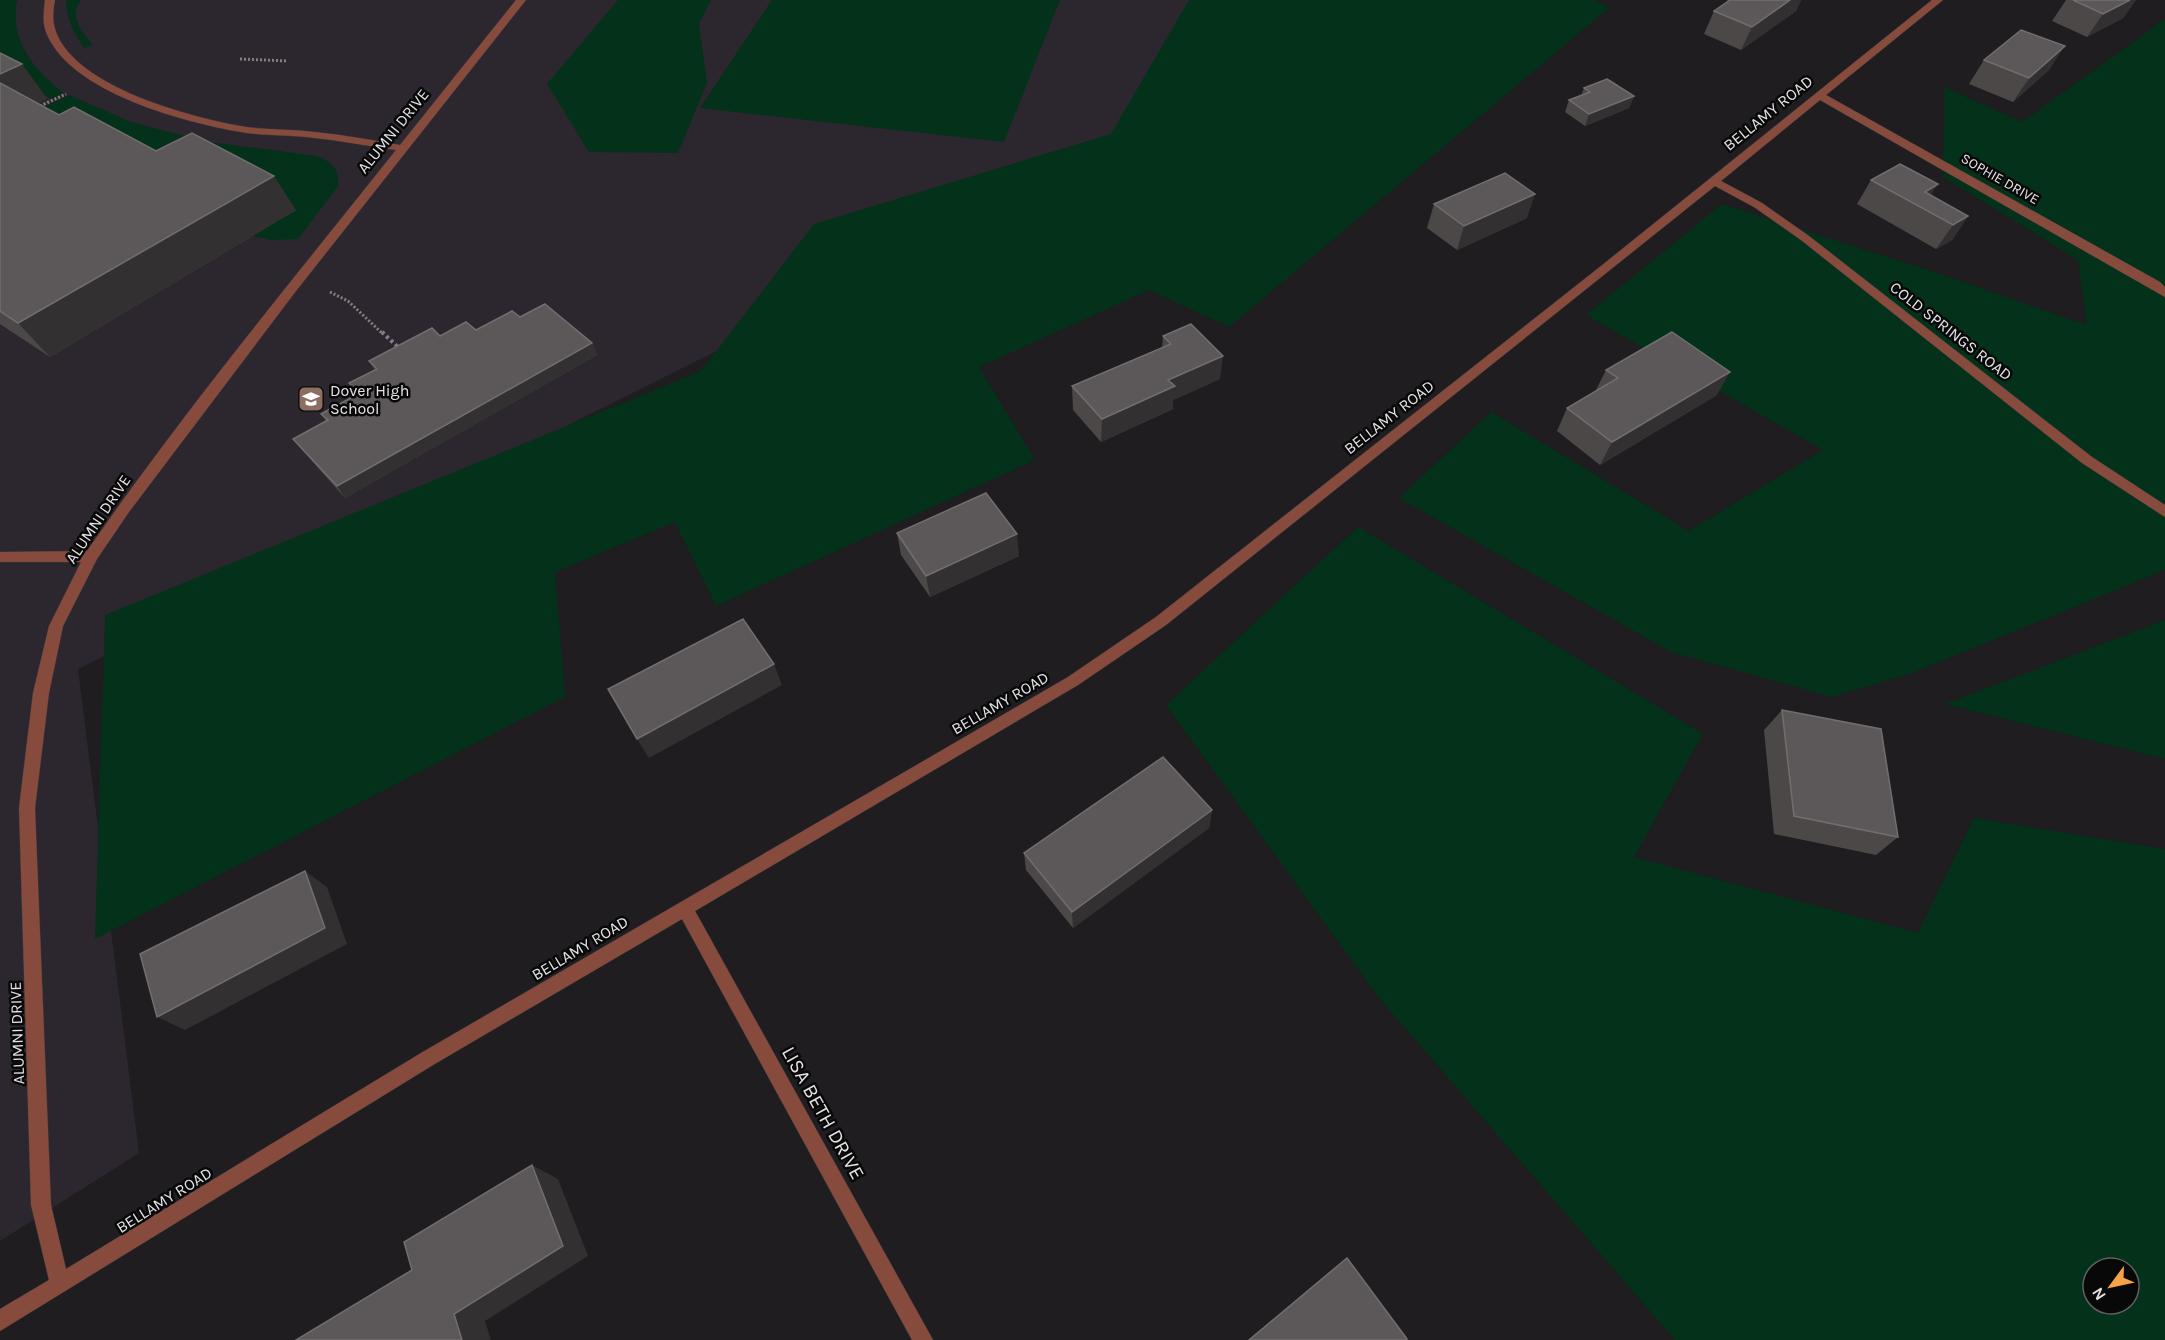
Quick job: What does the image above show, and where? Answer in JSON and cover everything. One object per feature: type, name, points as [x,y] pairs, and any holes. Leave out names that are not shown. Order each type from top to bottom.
[{"type":"street","points":[[50,0],[48,14],[52,35],[67,57],[92,77],[130,96],[173,112],[248,130],[315,135],[402,148]]},
{"type":"street","name":"ALUMNI DRIVE","points":[[60,1285],[40,1205],[27,808],[41,693],[57,626],[92,556],[124,508],[285,297],[521,0]]},
{"type":"street","name":"BELLAMY ROAD","points":[[0,1321],[417,1066],[684,907],[1073,681],[1161,621],[1938,0]]},
{"type":"street","name":"SOPHIE DRIVE","points":[[1818,95],[2162,287]]},
{"type":"street","name":"COLD SPRINGS ROAD","points":[[1714,180],[1758,205],[1805,238],[2087,460],[2165,512]]},
{"type":"street","points":[[0,557],[92,556]]},
{"type":"street","name":"LISA BETH DRIVE","points":[[684,907],[923,1340]]},
{"type":"path","points":[[240,59],[286,61]]},
{"type":"path","points":[[33,110],[72,91]]},
{"type":"path","points":[[327,291],[348,301],[407,357]]},
{"type":"shaded area","name":"Dover High School","points":[[0,0],[1366,0],[1165,128],[78,669],[139,1153],[0,1241]]},
{"type":"green space","points":[[0,0],[17,0],[17,29],[26,53],[43,74],[64,93],[51,99],[0,73]]},
{"type":"green space","points":[[66,0],[81,0],[77,6],[76,18],[93,45],[84,48],[80,42],[69,19]]},
{"type":"green space","points":[[618,0],[711,0],[699,24],[707,83],[678,153],[589,152],[547,84]]},
{"type":"green space","points":[[772,0],[1060,0],[1004,142],[700,108]]},
{"type":"green space","points":[[1189,0],[1595,0],[1609,8],[1229,327],[1149,290],[979,367],[1035,460],[716,606],[675,522],[555,572],[565,697],[95,939],[105,615],[701,371],[814,224],[1111,134]]},
{"type":"green space","points":[[2165,19],[2165,570],[1912,673],[1832,697],[1671,652],[1399,498],[1491,412],[1689,531],[1823,450],[1586,315],[1722,204],[1934,272],[2087,325],[2078,260],[1943,177],[1944,87],[2022,122]]},
{"type":"green space","points":[[69,95],[131,122],[196,139],[177,139],[135,161],[25,116]]},
{"type":"green space","points":[[208,142],[318,156],[334,167],[338,175],[338,186],[298,239],[271,240],[252,236],[295,210]]},
{"type":"green space","points":[[1358,527],[1703,734],[1634,857],[1918,933],[1974,818],[2165,849],[2165,1340],[1675,1340],[1379,998],[1166,705]]},
{"type":"green space","points":[[2165,620],[2165,759],[1945,704]]},
{"type":"building","points":[[1730,0],[1790,0],[1752,27],[1714,11]]},
{"type":"building","points":[[2073,0],[2130,0],[2103,14]]},
{"type":"building","points":[[2021,30],[2065,46],[2029,78],[1984,60]]},
{"type":"building","points":[[0,53],[22,64],[0,74]]},
{"type":"building","points":[[1607,79],[1634,96],[1589,114],[1569,100],[1590,92],[1584,88]]},
{"type":"building","points":[[0,83],[59,115],[74,107],[156,151],[192,133],[274,176],[18,323],[0,311]]},
{"type":"building","points":[[1900,164],[1938,184],[1925,192],[1968,216],[1953,225],[1871,180]]},
{"type":"building","points":[[1505,173],[1535,194],[1464,226],[1434,204]]},
{"type":"building","points":[[545,304],[592,343],[337,486],[293,439],[328,420],[321,414],[358,394],[349,383],[377,369],[369,361],[432,328],[440,336],[466,322],[476,330],[512,311],[520,317]]},
{"type":"building","points":[[1191,324],[1223,356],[1168,380],[1175,386],[1102,419],[1072,386],[1171,344],[1163,336]]},
{"type":"building","points":[[1672,332],[1730,372],[1612,442],[1567,408],[1618,378],[1606,370]]},
{"type":"building","points":[[986,493],[1017,534],[926,576],[897,533]]},
{"type":"building","points":[[743,619],[774,664],[637,739],[608,689]]},
{"type":"building","points":[[1782,710],[1881,729],[1898,837],[1794,816]]},
{"type":"building","points":[[1163,757],[1212,810],[1072,912],[1024,853]]},
{"type":"building","points":[[305,871],[325,928],[157,1017],[140,954]]},
{"type":"building","points":[[532,1165],[563,1246],[454,1314],[462,1340],[296,1340],[412,1270],[404,1242]]},
{"type":"building","points":[[1347,1258],[1406,1340],[1249,1340]]},
{"type":"place","name":"Dover High School","points":[[311,399]]}]
